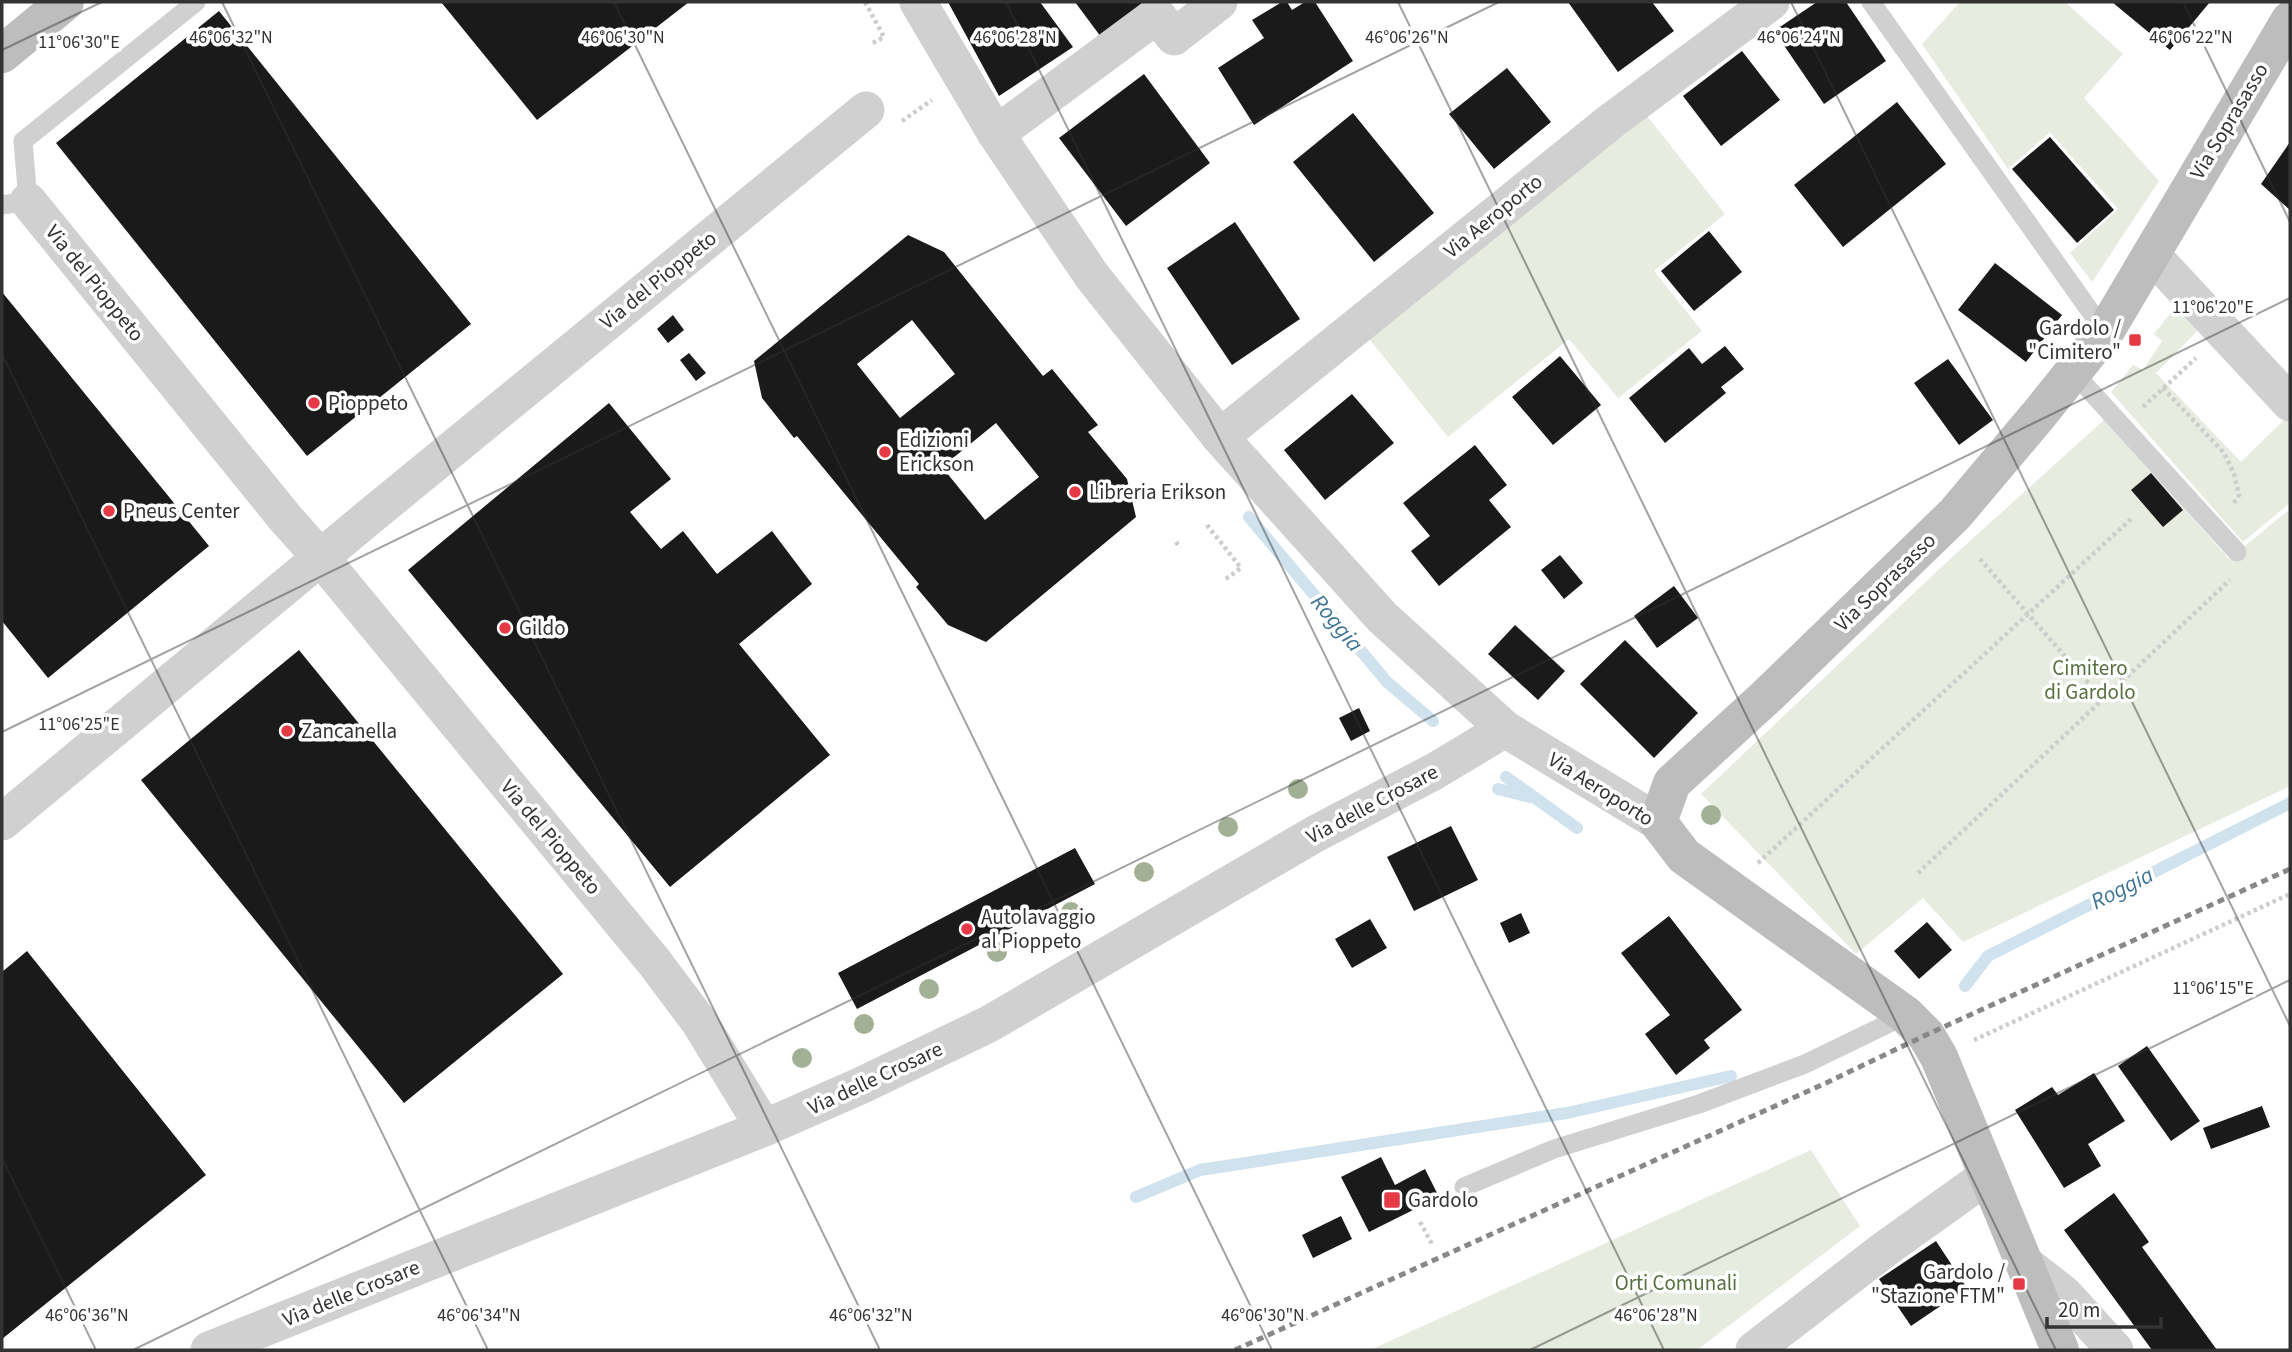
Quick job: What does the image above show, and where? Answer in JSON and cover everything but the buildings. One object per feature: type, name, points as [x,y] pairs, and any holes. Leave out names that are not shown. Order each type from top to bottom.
[{"type":"street","points":[[2,54],[65,2]]},
{"type":"street","name":"Via Aeroporto","points":[[918,2],[996,134],[1092,276],[1220,437],[1382,617],[1505,729],[1658,822],[1684,856],[1906,1015],[1926,1035],[1939,1057],[2060,1350]]},
{"type":"street","points":[[996,134],[1166,9],[1174,37],[1219,2]]},
{"type":"street","name":"Via Aeroporto","points":[[1220,437],[1609,122],[1771,2]]},
{"type":"street","name":"Via Soprasasso","points":[[1658,822],[1672,783],[1955,514],[2105,332],[2290,20]]},
{"type":"street","name":"Via del Pioppeto","points":[[2,822],[321,558],[880,119]]},
{"type":"street","name":"Via del Pioppeto","points":[[15,203],[321,558],[655,963],[700,1023],[764,1128]]},
{"type":"street","points":[[2151,254],[2290,403]]},
{"type":"street","name":"Via delle Crosare","points":[[209,1350],[764,1128],[860,1086],[989,1024],[1315,834],[1435,771],[1505,729]]},
{"type":"street","points":[[1754,1350],[1885,1249],[1987,1177]]},
{"type":"street","points":[[2023,1262],[2064,1294],[2115,1350]]},
{"type":"lane","points":[[15,203],[23,141],[196,2]]},
{"type":"lane","points":[[1871,2],[2105,332]]},
{"type":"lane","points":[[2073,372],[2237,552]]},
{"type":"lane","points":[[1464,1187],[1554,1149],[1699,1104],[1805,1064],[1906,1015]]},
{"type":"path","points":[[864,2],[884,37],[871,44]]},
{"type":"path","points":[[880,119],[932,100]]},
{"type":"path","points":[[2122,426],[2224,331]]},
{"type":"path","points":[[2163,388],[2224,453],[2234,474],[2239,495],[2231,508],[2212,526]]},
{"type":"path","points":[[1732,890],[1763,858],[2132,519]]},
{"type":"path","points":[[1207,525],[1241,568],[1223,581]]},
{"type":"path","points":[[1176,542],[1180,548]]},
{"type":"path","points":[[1918,873],[2247,564],[2237,552]]},
{"type":"path","points":[[1980,559],[2103,700]]},
{"type":"path","points":[[1939,1057],[2290,894]]},
{"type":"path","points":[[1420,1222],[1432,1244]]},
{"type":"green space","points":[[1960,2],[2065,2],[2123,54],[2084,98],[2159,181],[2092,282],[2070,253],[2118,209],[2050,132],[2008,169],[1922,44]]},
{"type":"green space","points":[[1643,111],[1725,214],[1654,271],[1702,331],[1618,398],[1569,339],[1448,437],[1366,335]]},
{"type":"green space","points":[[2177,305],[2200,328],[2156,373],[2241,462],[2287,417],[2290,420],[2290,503],[2243,542],[2111,392],[2133,365],[2143,370],[2162,341],[2154,334]]},
{"type":"green space","name":"Cimitero di Gardolo","points":[[2105,419],[2229,559],[2290,509],[2290,786],[1963,942],[1923,898],[1856,954],[1701,794],[1950,559]]},
{"type":"green space","name":"Orti Comunali","points":[[1811,1150],[1860,1226],[1697,1350],[1370,1350]]},
{"type":"waterway","name":"Roggia","points":[[1249,517],[1387,682],[1433,721]]},
{"type":"waterway","name":"Roggia","points":[[1506,777],[1577,828]]},
{"type":"waterway","points":[[1498,789],[1530,797]]},
{"type":"waterway","name":"Roggia","points":[[1965,986],[1988,956],[2290,803]]},
{"type":"waterway","points":[[1136,1197],[1200,1170],[1567,1113],[1731,1076]]},
{"type":"railway","points":[[1235,1350],[1826,1083],[2290,869]]},
{"type":"place","name":"Gardolo / \"Cimitero\"","points":[[2135,340]]},
{"type":"place","name":"Pioppeto","points":[[314,403]]},
{"type":"place","name":"Edizioni Erickson","points":[[885,452]]},
{"type":"place","name":"Libreria Erikson","points":[[1075,492]]},
{"type":"place","name":"Pneus Center","points":[[109,511]]},
{"type":"place","name":"Gildo","points":[[505,628]]},
{"type":"place","name":"Zancanella","points":[[287,731]]},
{"type":"place","name":"Autolavaggio al Pioppeto","points":[[967,929]]},
{"type":"place","name":"Gardolo","points":[[1392,1200]]},
{"type":"place","name":"Gardolo / \"Stazione FTM\"","points":[[2019,1284]]}]
